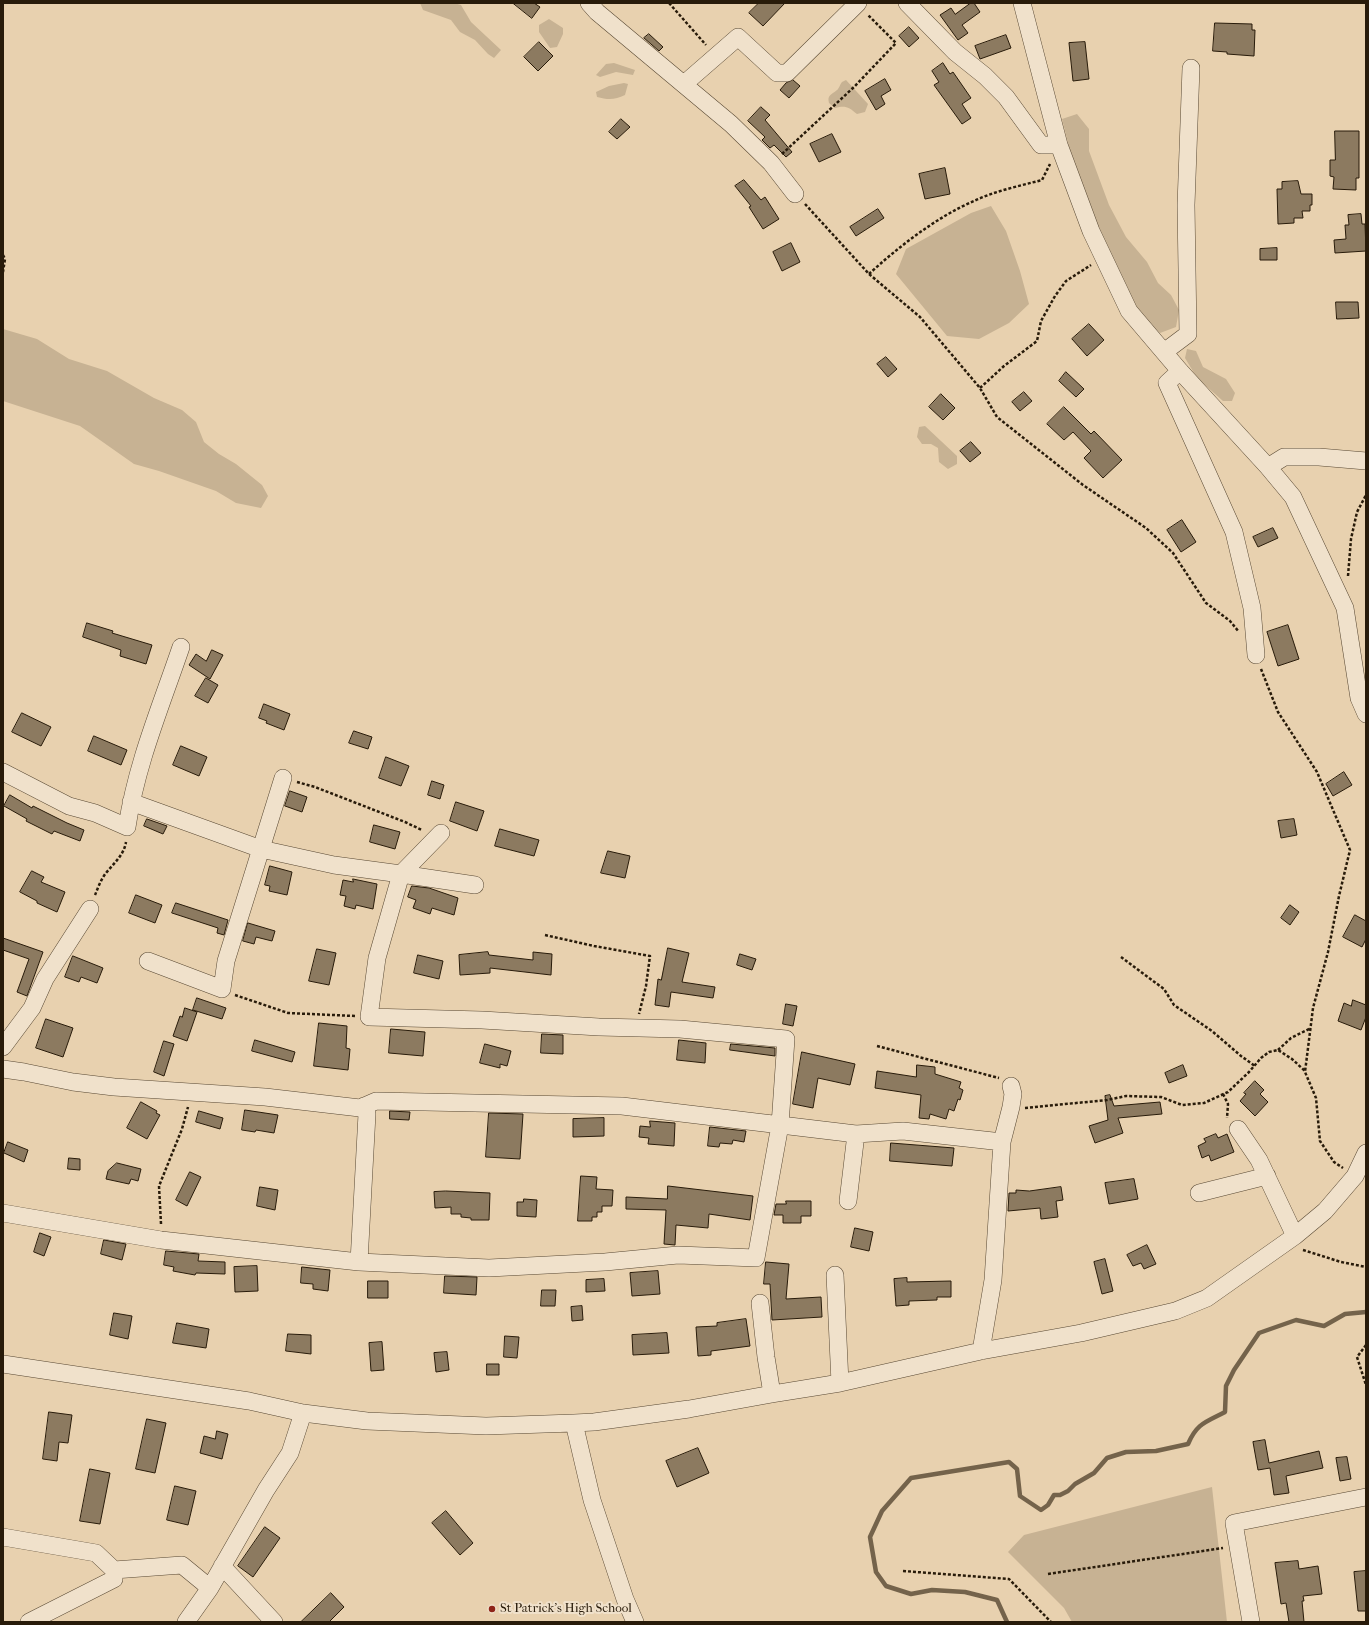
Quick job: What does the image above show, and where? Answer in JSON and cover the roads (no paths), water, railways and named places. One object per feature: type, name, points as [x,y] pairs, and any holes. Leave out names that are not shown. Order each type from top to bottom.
[{"type":"street","points":[[589,3],[597,12],[731,124],[771,163],[795,194]]},
{"type":"street","points":[[906,3],[955,52],[985,76],[1006,98],[1041,145],[1053,145]]},
{"type":"street","points":[[1022,3],[1053,145],[1129,311],[1180,371],[1268,467],[1293,497],[1345,608],[1359,698],[1366,714]]},
{"type":"street","points":[[684,84],[738,37],[777,73],[787,72],[858,4]]},
{"type":"street","points":[[1164,352],[1188,334],[1186,205],[1191,68]]},
{"type":"street","points":[[1180,371],[1166,383],[1234,532],[1252,608],[1256,656]]},
{"type":"street","points":[[1268,467],[1284,457],[1319,457],[1366,461]]},
{"type":"street","points":[[5,776],[69,806],[96,813],[127,827],[131,802],[153,726],[181,647]]},
{"type":"street","points":[[148,961],[222,989],[226,961],[283,778]]},
{"type":"street","points":[[131,802],[261,849],[334,865],[474,885]]},
{"type":"street","points":[[3,1213],[161,1240],[359,1262],[489,1268],[605,1262],[678,1255],[756,1258],[780,1125],[786,1039],[680,1029],[369,1017],[377,958],[402,874],[436,838]]},
{"type":"street","points":[[3,1047],[32,1008],[45,979],[90,909]]},
{"type":"street","points":[[3,1070],[24,1072],[100,1086],[265,1097],[360,1108],[376,1101],[622,1106],[856,1134],[902,1131],[1002,1142]]},
{"type":"street","points":[[981,1351],[993,1280],[1002,1142],[1011,1107],[1013,1094],[1011,1086]]},
{"type":"street","points":[[359,1262],[367,1114],[364,1106]]},
{"type":"street","points":[[1238,1129],[1260,1160],[1292,1238]]},
{"type":"street","points":[[848,1201],[856,1134]]},
{"type":"street","points":[[3,1364],[249,1402],[303,1413],[367,1421],[486,1426],[574,1423],[594,1422],[689,1409],[840,1383],[981,1351],[1081,1333],[1175,1311],[1208,1298],[1292,1238],[1325,1211],[1355,1176],[1366,1152]]},
{"type":"street","points":[[1199,1193],[1267,1176]]},
{"type":"street","points":[[835,1275],[840,1383]]},
{"type":"street","points":[[760,1303],[772,1394]]},
{"type":"street","points":[[186,1622],[210,1588],[266,1490],[290,1453],[303,1413]]},
{"type":"street","points":[[574,1423],[592,1500],[625,1599],[635,1622]]},
{"type":"street","points":[[1251,1622],[1234,1523],[1366,1497]]},
{"type":"street","points":[[3,1537],[96,1553],[114,1570],[114,1579],[29,1622]]},
{"type":"street","points":[[114,1570],[182,1565],[210,1588]]},
{"type":"street","points":[[222,1566],[274,1622]]},
{"type":"waterway","points":[[1007,1622],[997,1600],[965,1592],[932,1590],[911,1594],[886,1586],[876,1572],[870,1537],[882,1511],[911,1478],[1009,1462],[1017,1469],[1020,1496],[1041,1510],[1048,1505],[1054,1495],[1060,1495],[1068,1491],[1075,1484],[1094,1473],[1107,1458],[1126,1452],[1156,1451],[1188,1444],[1191,1437],[1199,1427],[1225,1412],[1226,1386],[1234,1370],[1259,1333],[1296,1320],[1324,1326],[1345,1314],[1366,1312]]},
{"type":"place","name":"St Patrick's High School","points":[[492,1609]]}]
